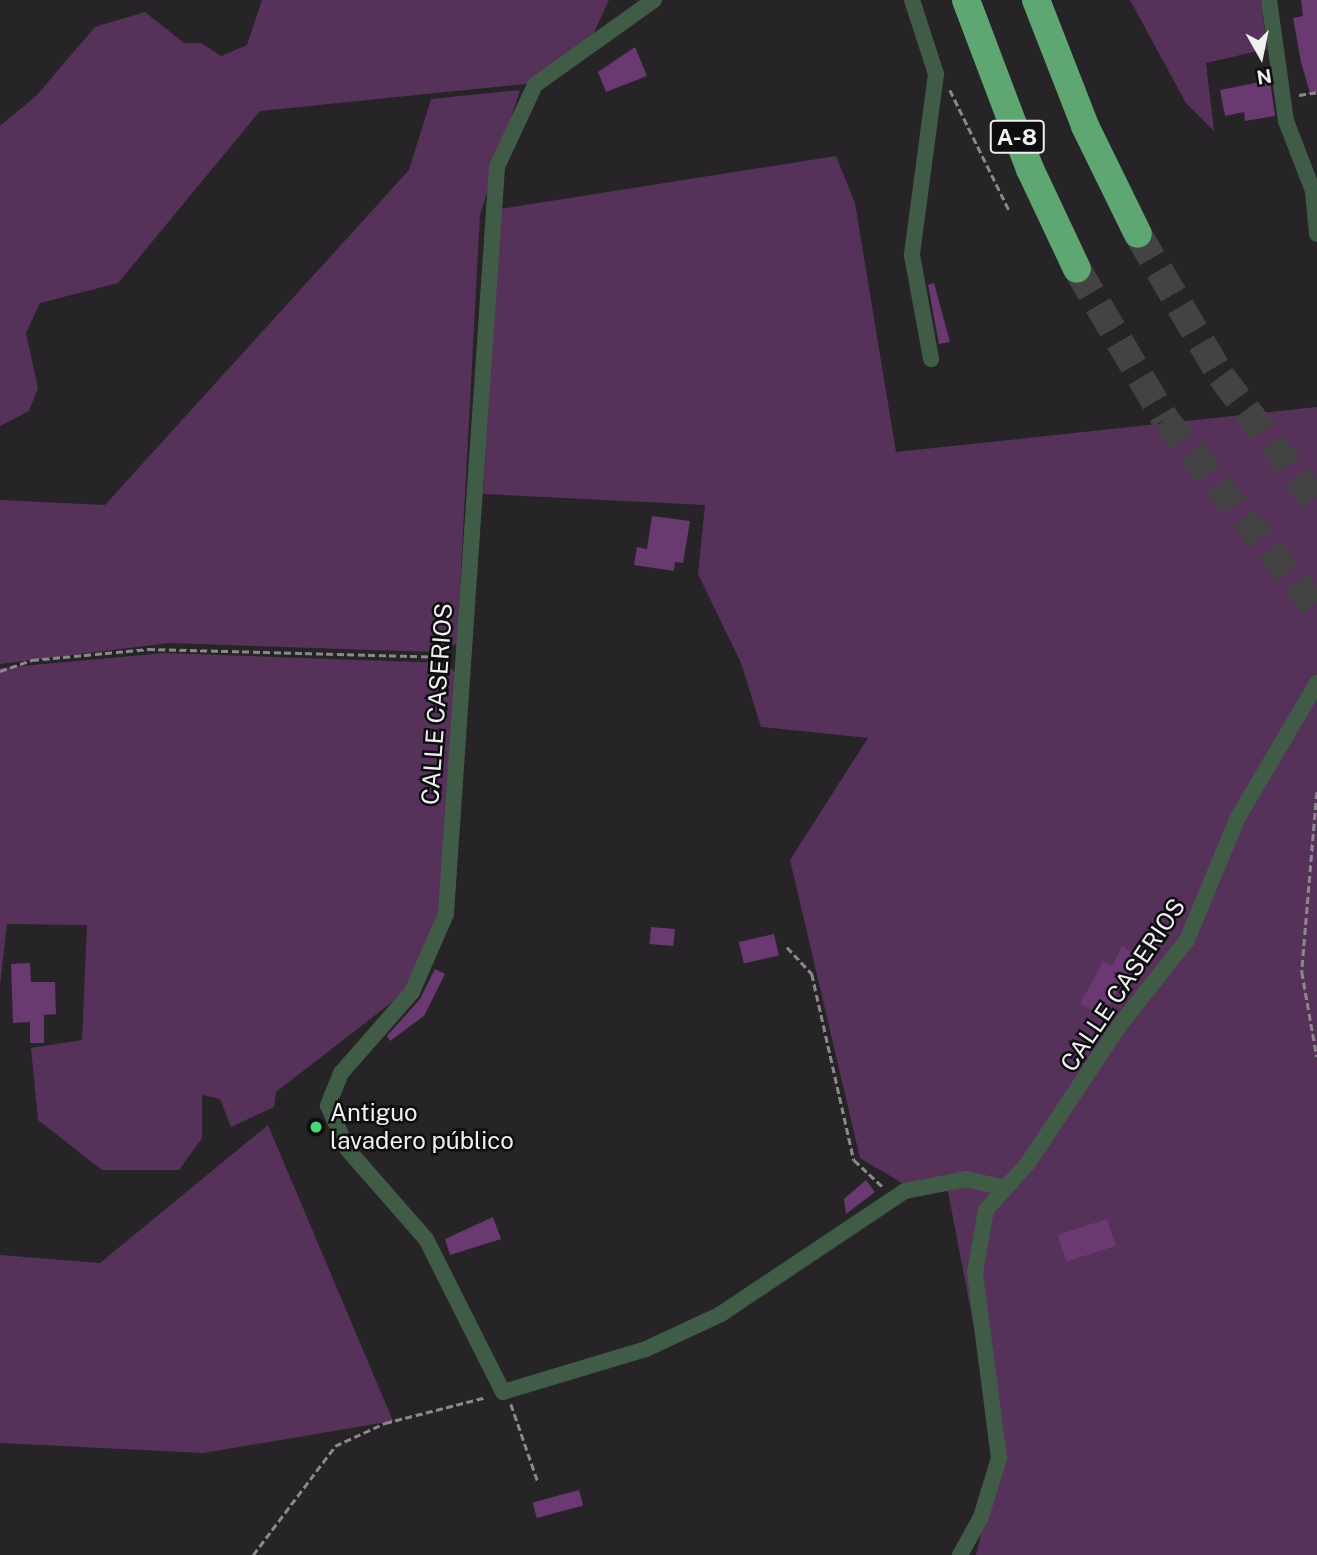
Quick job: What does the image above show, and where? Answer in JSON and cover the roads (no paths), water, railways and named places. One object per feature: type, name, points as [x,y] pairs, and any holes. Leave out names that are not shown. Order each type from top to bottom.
[{"type":"highway","name":"A-8","points":[[966,0],[1026,158],[1077,269]]},
{"type":"highway","name":"A-8","points":[[1036,0],[1085,126],[1138,234]]},
{"type":"street","name":"CALLE CASERIOS","points":[[654,0],[535,85],[497,167],[446,914],[437,948],[412,992],[341,1073],[328,1106],[348,1150],[426,1239],[503,1392],[646,1349],[721,1314],[892,1197],[966,1179],[1001,1187]]},
{"type":"street","points":[[912,0],[936,74],[912,255],[931,359]]},
{"type":"street","points":[[1269,0],[1286,121],[1315,190],[1317,234]]},
{"type":"street","name":"CALLE CASERIOS","points":[[960,1555],[981,1517],[999,1458],[975,1273],[986,1210],[1001,1187],[1028,1163],[1119,1026],[1187,940],[1237,819],[1317,683]]},
{"type":"tunnel","points":[[1138,234],[1221,376],[1317,503]]},
{"type":"tunnel","points":[[1077,269],[1165,419],[1317,609]]},
{"type":"place","name":"Antiguo lavadero público","points":[[316,1127]]}]
